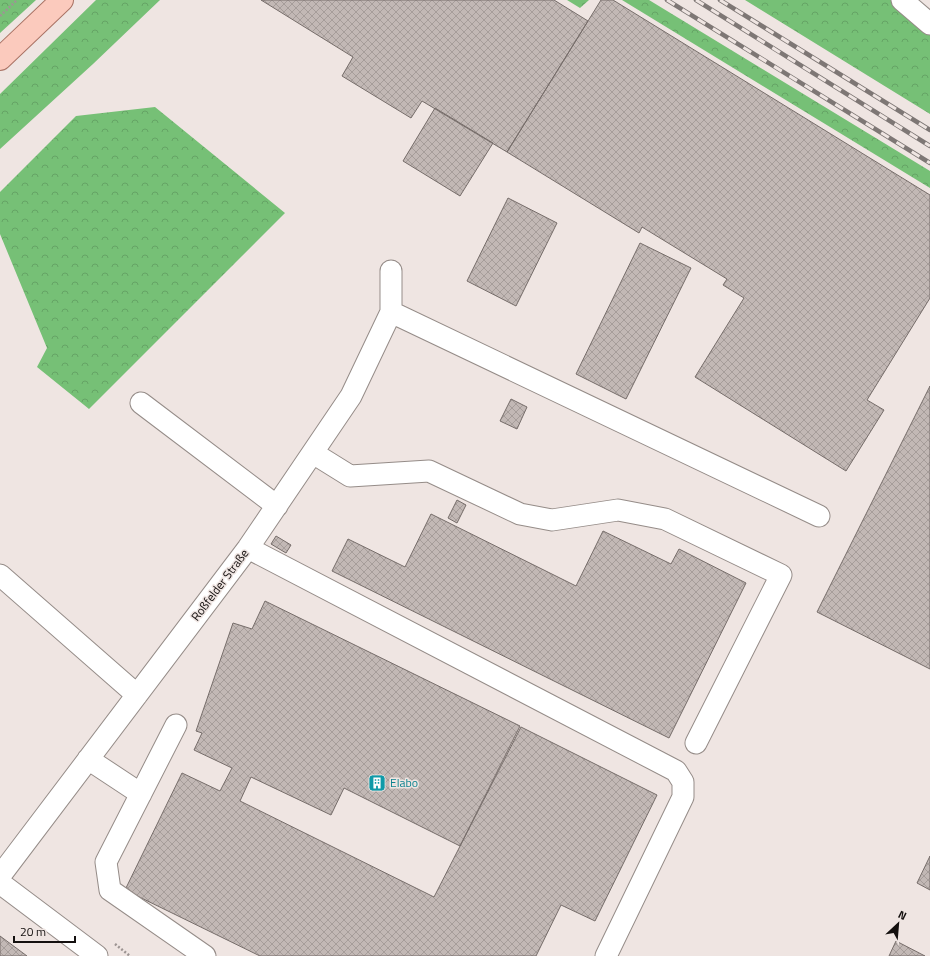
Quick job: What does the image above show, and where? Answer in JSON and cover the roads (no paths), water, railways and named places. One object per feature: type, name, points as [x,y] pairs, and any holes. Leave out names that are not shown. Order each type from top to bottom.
[{"type":"main road","points":[[0,59],[62,0]]},
{"type":"street","points":[[902,0],[930,24]]},
{"type":"street","name":"Roßfelder Straße","points":[[0,876],[248,548],[351,396],[391,312],[391,271]]},
{"type":"street","points":[[391,312],[819,516]]},
{"type":"street","points":[[141,403],[277,506]]},
{"type":"street","points":[[313,453],[350,476],[429,471],[520,514],[552,520],[618,510],[665,519],[781,575],[696,744]]},
{"type":"street","points":[[248,548],[676,771],[683,782],[683,797],[606,956]]},
{"type":"street","points":[[0,574],[137,695]]},
{"type":"street","points":[[176,725],[106,862],[110,890],[205,956]]},
{"type":"street","points":[[88,760],[141,794]]},
{"type":"street","points":[[0,883],[97,956]]},
{"type":"railway","points":[[667,0],[930,163]]},
{"type":"railway","points":[[696,0],[930,146]]},
{"type":"railway","points":[[720,0],[930,130]]},
{"type":"place","name":"Elabo","points":[[377,783]]}]
